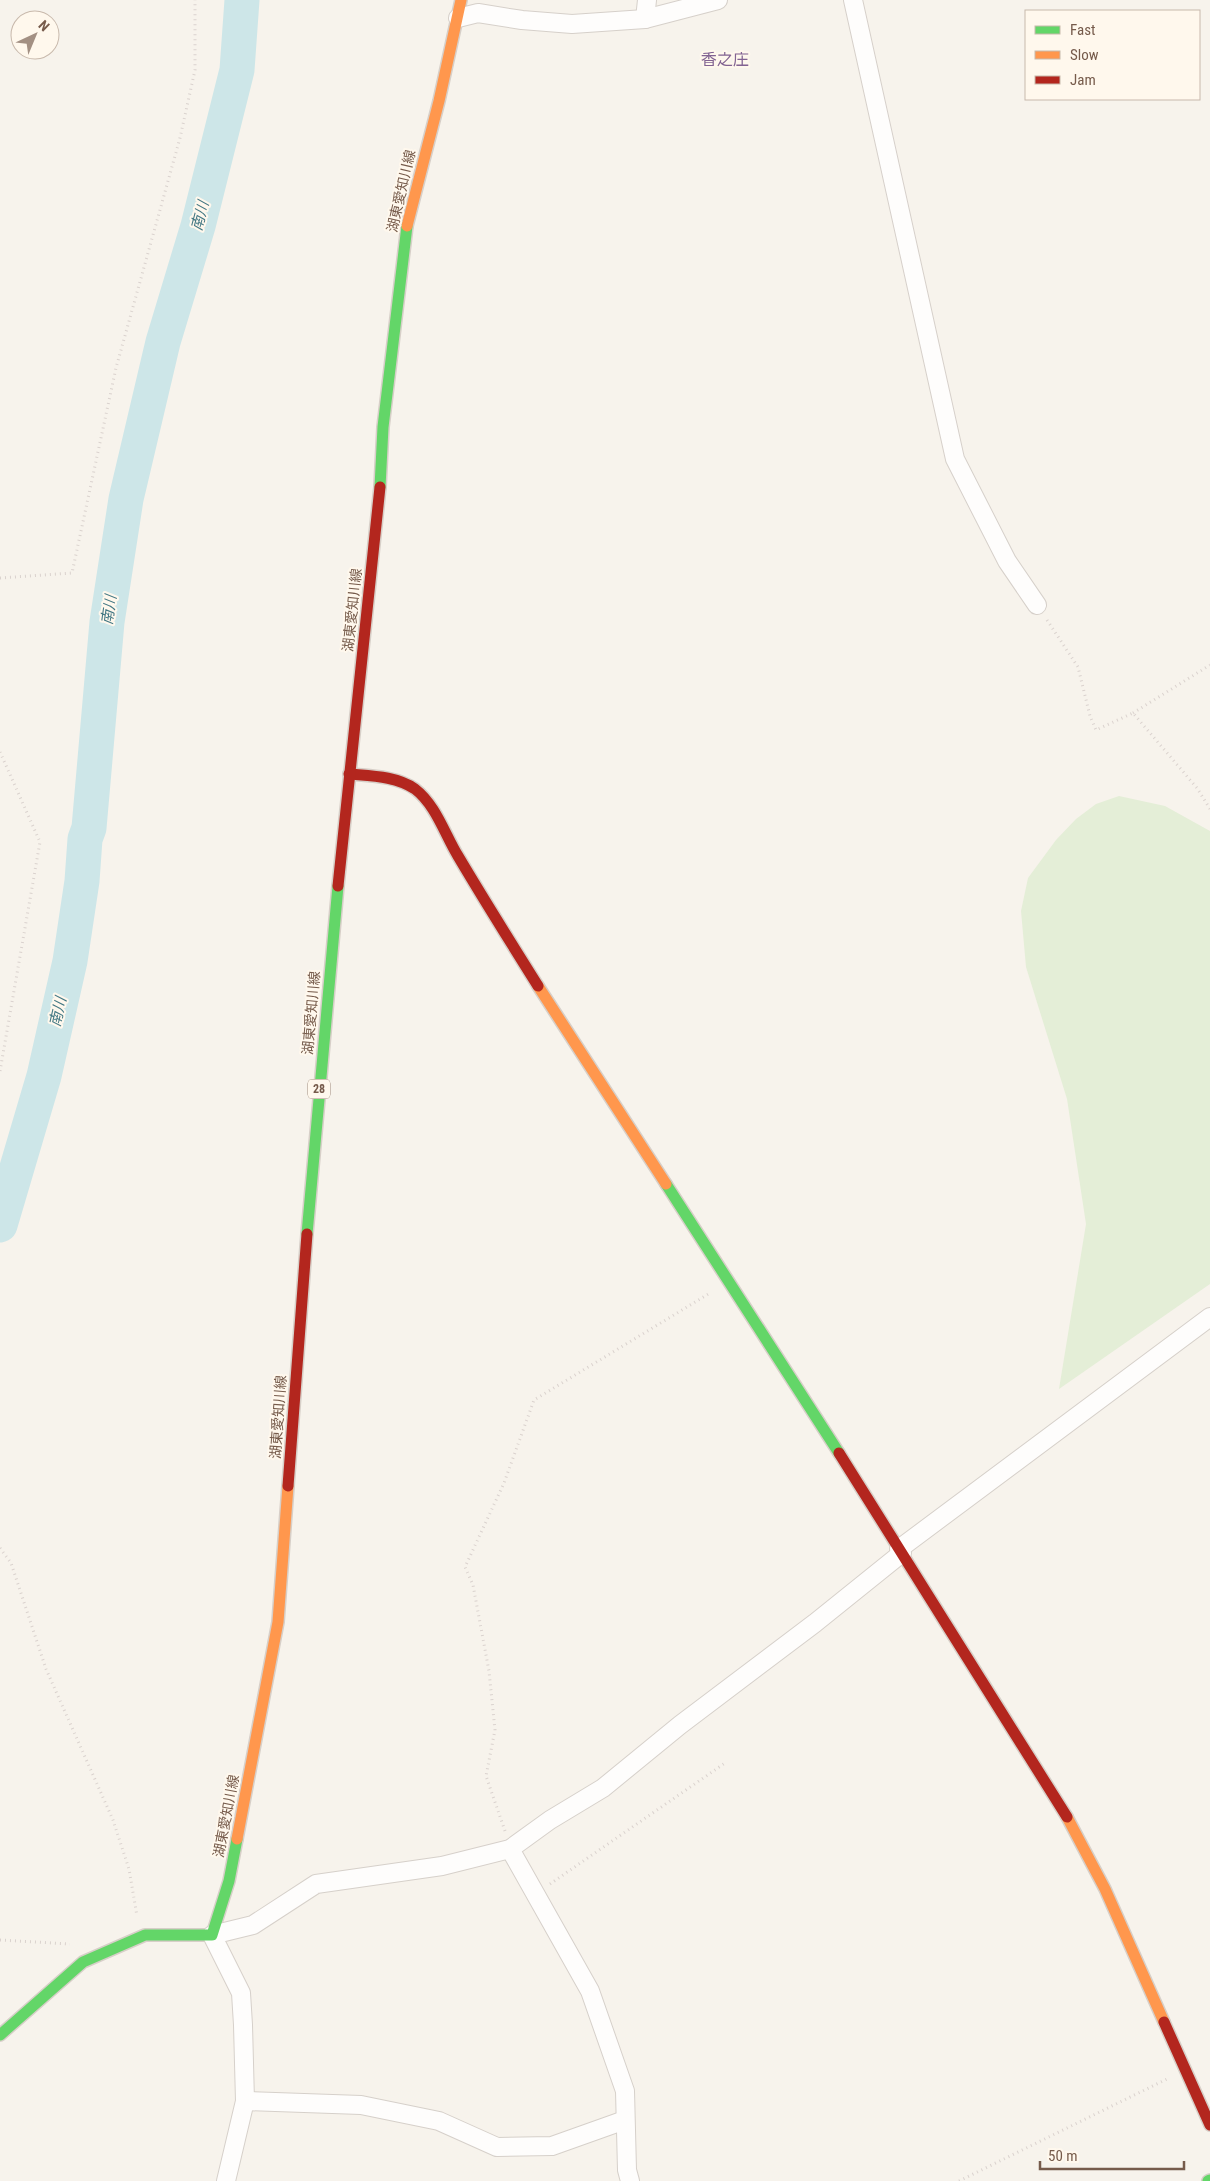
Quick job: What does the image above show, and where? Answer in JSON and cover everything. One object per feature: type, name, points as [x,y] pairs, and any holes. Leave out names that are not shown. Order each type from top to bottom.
[{"type":"main road","name":"湖東愛知川線","points":[[212,1934],[229,1882],[278,1622],[300,1310],[331,954],[380,485],[383,427],[408,217],[440,101],[461,0]]},
{"type":"main road","points":[[349,774],[389,778],[406,784],[416,790],[430,805],[457,855],[533,978],[875,1508],[900,1551],[1043,1776],[1075,1831],[1105,1890],[1210,2125]]},
{"type":"main road","points":[[0,2035],[84,1962],[145,1935],[212,1934]]},
{"type":"street","points":[[645,19],[647,0]]},
{"type":"street","points":[[458,18],[478,13],[522,20],[572,24],[645,19],[718,0]]},
{"type":"street","points":[[853,0],[955,459],[1007,561],[1037,604]]},
{"type":"street","points":[[226,2181],[245,2101],[241,1993],[212,1934],[253,1925],[316,1884],[442,1866],[510,1849],[550,1820],[603,1788],[680,1725],[815,1623],[900,1551],[1210,1317]]},
{"type":"street","points":[[510,1849],[590,1991],[625,2091],[627,2170],[630,2181]]},
{"type":"street","points":[[245,2101],[361,2105],[439,2121],[497,2147],[552,2146],[626,2120]]},
{"type":"path","points":[[0,578],[72,573],[116,368],[180,138],[195,70],[195,0]]},
{"type":"path","points":[[1037,604],[1078,667],[1090,716],[1096,730],[1133,713],[1210,665]]},
{"type":"path","points":[[1133,713],[1197,788],[1210,809]]},
{"type":"path","points":[[0,752],[40,842],[0,1071]]},
{"type":"path","points":[[510,1849],[486,1776],[495,1730],[489,1671],[473,1585],[465,1566],[504,1483],[534,1400],[729,1282]]},
{"type":"path","points":[[0,1548],[11,1563],[46,1669],[113,1820],[129,1868],[141,1941],[145,1935]]},
{"type":"path","points":[[536,1894],[725,1763]]},
{"type":"path","points":[[959,2181],[1174,2076]]},
{"type":"green space","points":[[1119,796],[1165,806],[1210,831],[1210,1284],[1059,1389],[1086,1224],[1067,1099],[1026,967],[1021,911],[1028,878],[1056,840],[1076,819],[1096,804]]},
{"type":"waterway","name":"南川","points":[[0,1225],[44,1076],[70,961],[82,881],[85,839],[89,828],[107,622],[126,499],[163,342],[198,226],[237,70],[242,0]]},
{"type":"traffic: fast","points":[[380,487],[383,427],[407,226]]},
{"type":"traffic: fast","points":[[307,1234],[338,886]]},
{"type":"traffic: fast","points":[[666,1184],[839,1453]]},
{"type":"traffic: fast","points":[[0,2035],[83,1962],[145,1935],[212,1935],[229,1881],[237,1839]]},
{"type":"traffic: slow","points":[[407,226],[439,101],[461,0]]},
{"type":"traffic: slow","points":[[538,986],[666,1184]]},
{"type":"traffic: slow","points":[[237,1839],[278,1622],[288,1486]]},
{"type":"traffic: slow","points":[[1067,1817],[1105,1889],[1164,2022]]},
{"type":"traffic: jam","points":[[338,886],[380,487]]},
{"type":"traffic: jam","points":[[349,774],[383,777],[400,781],[415,789],[429,803],[458,856],[538,986]]},
{"type":"traffic: jam","points":[[288,1486],[307,1234]]},
{"type":"traffic: jam","points":[[839,1453],[1067,1817]]},
{"type":"traffic: jam","points":[[1164,2022],[1210,2125]]},
{"type":"district","name":"香之庄","points":[[725,59]]}]
